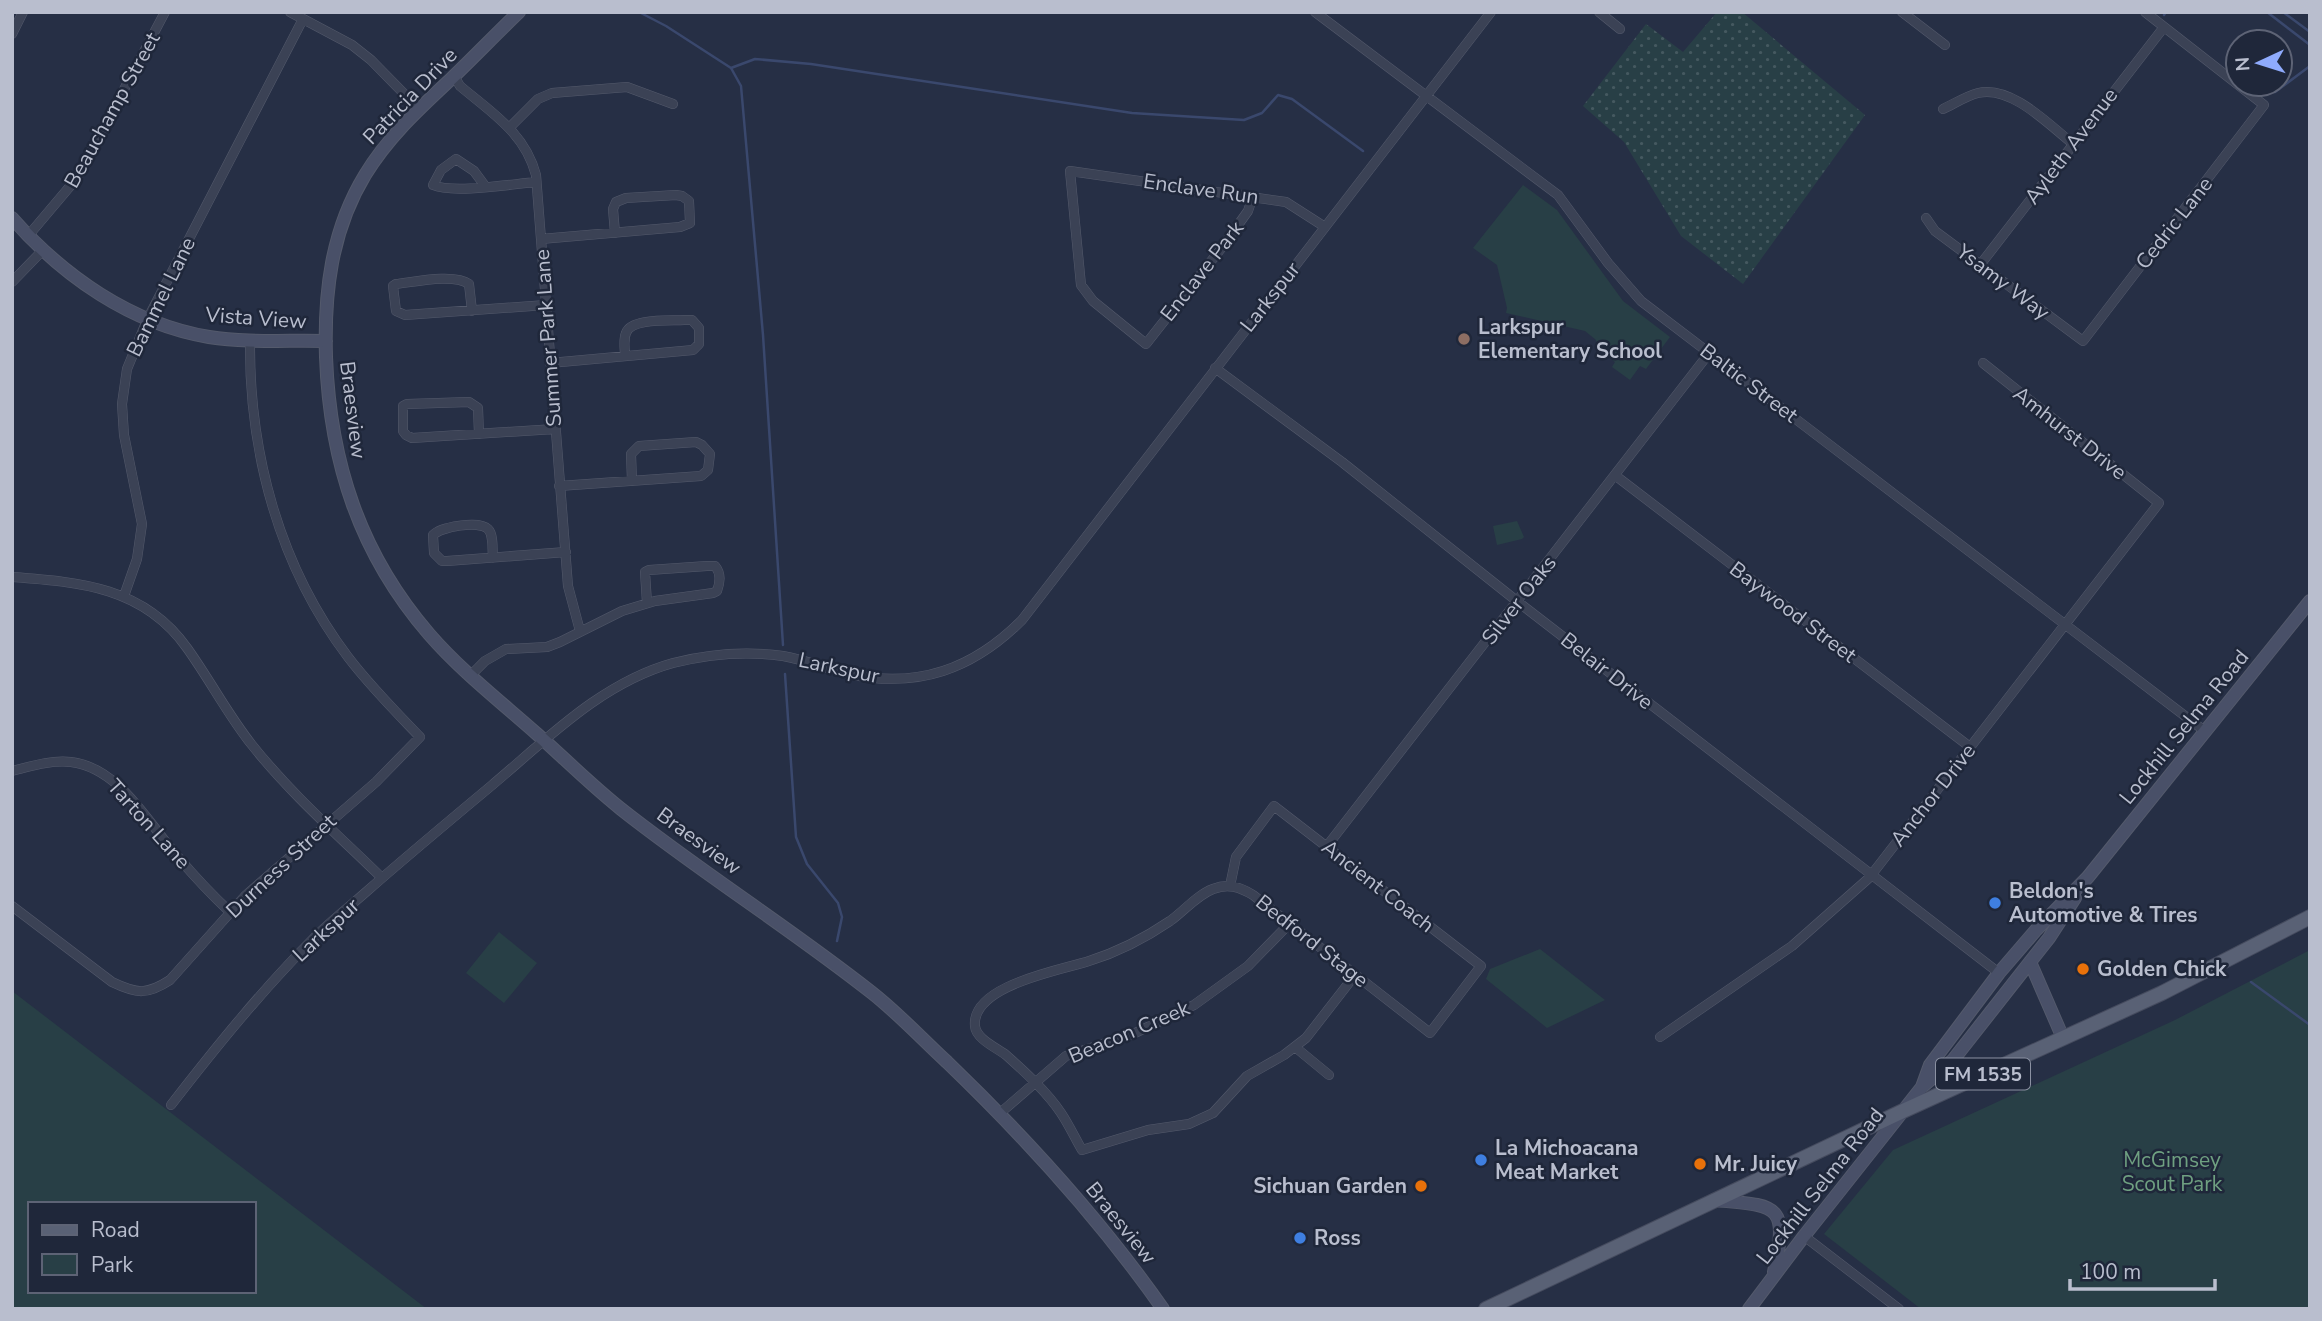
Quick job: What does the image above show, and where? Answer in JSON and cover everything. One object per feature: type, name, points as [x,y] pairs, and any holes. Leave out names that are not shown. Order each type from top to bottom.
[{"type":"main road","points":[[2063,1038],[2162,993],[2310,917]]},
{"type":"main road","name":"FM 1535","points":[[1486,1309],[2063,1038]]},
{"type":"street","points":[[12,34],[23,12]]},
{"type":"street","name":"Beauchamp Street","points":[[29,236],[77,178],[165,12]]},
{"type":"street","points":[[290,12],[352,45],[372,60],[419,109]]},
{"type":"street","name":"Patricia Drive","points":[[326,341],[327,290],[331,260],[350,204],[380,152],[419,109],[519,12]]},
{"type":"street","name":"Baltic Street","points":[[1315,12],[1558,195],[1641,301],[2206,732]]},
{"type":"street","name":"Larkspur","points":[[171,1105],[249,1006],[316,936],[544,740],[596,699],[620,685],[645,673],[699,658],[754,654],[781,656],[849,674],[892,679],[929,675],[964,664],[996,645],[1022,620],[1491,12]]},
{"type":"street","points":[[1599,12],[1620,29]]},
{"type":"street","points":[[1902,12],[1945,45]]},
{"type":"street","points":[[2144,12],[2164,27]]},
{"type":"street","name":"Bammel Lane","points":[[124,596],[137,559],[142,524],[124,435],[122,404],[127,369],[148,318],[303,19]]},
{"type":"street","name":"Cedric Lane","points":[[2083,341],[2264,105],[2164,27]]},
{"type":"street","name":"Ayleth Avenue","points":[[1980,265],[2164,27]]},
{"type":"street","name":"Summer Park Lane","points":[[454,76],[460,86],[510,127],[529,153],[536,182],[559,486],[571,603],[580,631]]},
{"type":"street","points":[[510,127],[538,99],[552,93],[627,87],[673,104]]},
{"type":"street","points":[[1943,109],[1978,93],[1995,92],[2011,96],[2072,143]]},
{"type":"street","points":[[485,186],[474,171],[456,159],[441,170],[433,185],[450,189],[536,182]]},
{"type":"street","name":"Enclave Run","points":[[1146,344],[1093,301],[1081,285],[1070,171],[1286,202],[1325,227]]},
{"type":"street","points":[[541,239],[615,233],[685,226],[691,219],[689,201],[676,195],[626,198],[616,202],[612,209],[615,233]]},
{"type":"street","name":"Enclave Park","points":[[1146,344],[1235,229],[1248,211],[1253,196]]},
{"type":"street","name":"Vista View","points":[[12,218],[42,250],[90,289],[133,313],[206,337],[250,341],[326,341]]},
{"type":"street","name":"Ysamy Way","points":[[1926,218],[1935,232],[2083,341]]},
{"type":"street","points":[[12,282],[42,250]]},
{"type":"street","points":[[472,311],[469,284],[461,279],[393,286],[394,306],[399,314],[472,311],[545,305]]},
{"type":"street","points":[[550,363],[693,351],[699,344],[699,328],[692,320],[634,324],[626,331],[625,356]]},
{"type":"street","name":"Durness Street","points":[[12,906],[112,982],[128,990],[155,990],[170,980],[230,912],[326,823],[376,782],[420,737],[348,657],[319,613],[294,566],[275,517],[261,466],[253,414],[250,341]]},
{"type":"street","name":"Braesview","points":[[326,341],[328,391],[335,447],[346,488],[381,567],[404,603],[431,637],[623,810],[875,995],[999,1114],[1091,1214],[1163,1309]]},
{"type":"street","name":"Silver Oaks","points":[[1327,846],[1710,352]]},
{"type":"street","name":"Amhurst Drive","points":[[1983,363],[2158,503]]},
{"type":"street","name":"Belair Drive","points":[[1215,368],[1342,462],[1518,602],[1999,973]]},
{"type":"street","points":[[480,434],[478,408],[469,402],[407,404],[401,410],[403,431],[412,438],[480,434],[555,429]]},
{"type":"street","points":[[559,486],[632,481],[701,476],[708,470],[710,454],[696,442],[639,446],[631,454],[632,481]]},
{"type":"street","name":"Baywood Street","points":[[1616,476],[1970,747]]},
{"type":"street","name":"Anchor Drive","points":[[1660,1037],[1792,946],[1872,874],[2158,503]]},
{"type":"street","points":[[492,558],[491,534],[482,526],[442,529],[433,535],[434,552],[442,561],[492,558],[566,552]]},
{"type":"street","points":[[471,675],[499,651],[547,646],[622,611],[647,603],[682,595],[713,593],[717,591],[719,583],[718,568],[707,566],[649,570],[645,572],[647,603]]},
{"type":"street","points":[[12,577],[80,583],[124,596],[159,619],[186,646],[251,744],[289,788],[382,878]]},
{"type":"street","name":"Lockhill Selma Road","points":[[1922,1087],[1930,1065],[1999,973],[2036,930],[2088,877],[2310,601]]},
{"type":"street","name":"Tarton Lane","points":[[12,771],[52,762],[79,764],[104,775],[118,786],[178,858],[230,912]]},
{"type":"street","name":"Ancient Coach","points":[[1230,886],[1236,857],[1274,806],[1482,966],[1430,1033]]},
{"type":"street","name":"Lockhill Selma Road","points":[[1749,1309],[1922,1087],[1953,1060],[2049,938],[2088,877]]},
{"type":"street","name":"Bedford Stage","points":[[1035,1084],[1006,1055],[980,1036],[975,1027],[978,1012],[1008,987],[1028,977],[1075,966],[1128,946],[1172,919],[1201,895],[1230,886],[1254,895],[1430,1033]]},
{"type":"street","name":"Beacon Creek","points":[[999,1114],[1072,1053],[1133,1034],[1195,1005],[1248,966],[1290,923]]},
{"type":"street","points":[[2030,962],[2063,1038]]},
{"type":"street","points":[[1985,1019],[1987,1007],[2002,984],[1999,973]]},
{"type":"street","points":[[1035,1084],[1062,1114],[1082,1150],[1148,1130],[1184,1126],[1200,1120],[1223,1104],[1247,1076],[1295,1047],[1318,1024],[1355,975]]},
{"type":"street","points":[[1295,1047],[1329,1075]]},
{"type":"street","points":[[1714,1200],[1767,1206],[1779,1219],[1782,1235],[1773,1277]]},
{"type":"street","points":[[1804,1236],[1899,1309]]},
{"type":"green space","points":[[1717,12],[1742,12],[1865,115],[1743,284],[1681,236],[1624,142],[1583,106],[1646,24],[1683,52]]},
{"type":"green space","points":[[1523,185],[1557,210],[1623,301],[1670,337],[1646,369],[1640,366],[1630,380],[1612,367],[1615,362],[1599,351],[1596,340],[1585,331],[1506,313],[1497,265],[1473,248]]},
{"type":"green space","points":[[1517,521],[1524,537],[1497,545],[1493,526]]},
{"type":"green space","points":[[499,932],[537,963],[504,1003],[466,973]]},
{"type":"green space","points":[[1540,949],[1605,1000],[1547,1028],[1486,979],[1490,969]]},
{"type":"green space","name":"McGimsey Scout Park","points":[[2310,950],[2310,1309],[1921,1309],[1824,1234],[1893,1150],[2175,1020]]},
{"type":"green space","points":[[12,991],[427,1309],[12,1309]]},
{"type":"waterway","points":[[639,12],[731,68],[741,86],[763,335],[783,645]]},
{"type":"waterway","points":[[2267,12],[2310,45]]},
{"type":"waterway","points":[[2283,12],[2310,32]]},
{"type":"waterway","points":[[731,68],[755,59],[811,64],[1132,113],[1244,120],[1262,113],[1278,95],[1292,99],[1363,151]]},
{"type":"waterway","points":[[2294,78],[2310,66]]},
{"type":"waterway","points":[[785,674],[796,837],[807,864],[838,903],[842,917],[837,941]]},
{"type":"waterway","points":[[2251,982],[2310,1025]]},
{"type":"place","name":"Larkspur Elementary School","points":[[1464,339]]},
{"type":"place","name":"Beldon's Automotive & Tires","points":[[1995,903]]},
{"type":"place","name":"Golden Chick","points":[[2083,969]]},
{"type":"place","name":"La Michoacana Meat Market","points":[[1481,1160]]},
{"type":"place","name":"Mr. Juicy","points":[[1700,1164]]},
{"type":"place","name":"Sichuan Garden","points":[[1421,1186]]},
{"type":"place","name":"Ross","points":[[1300,1238]]}]
